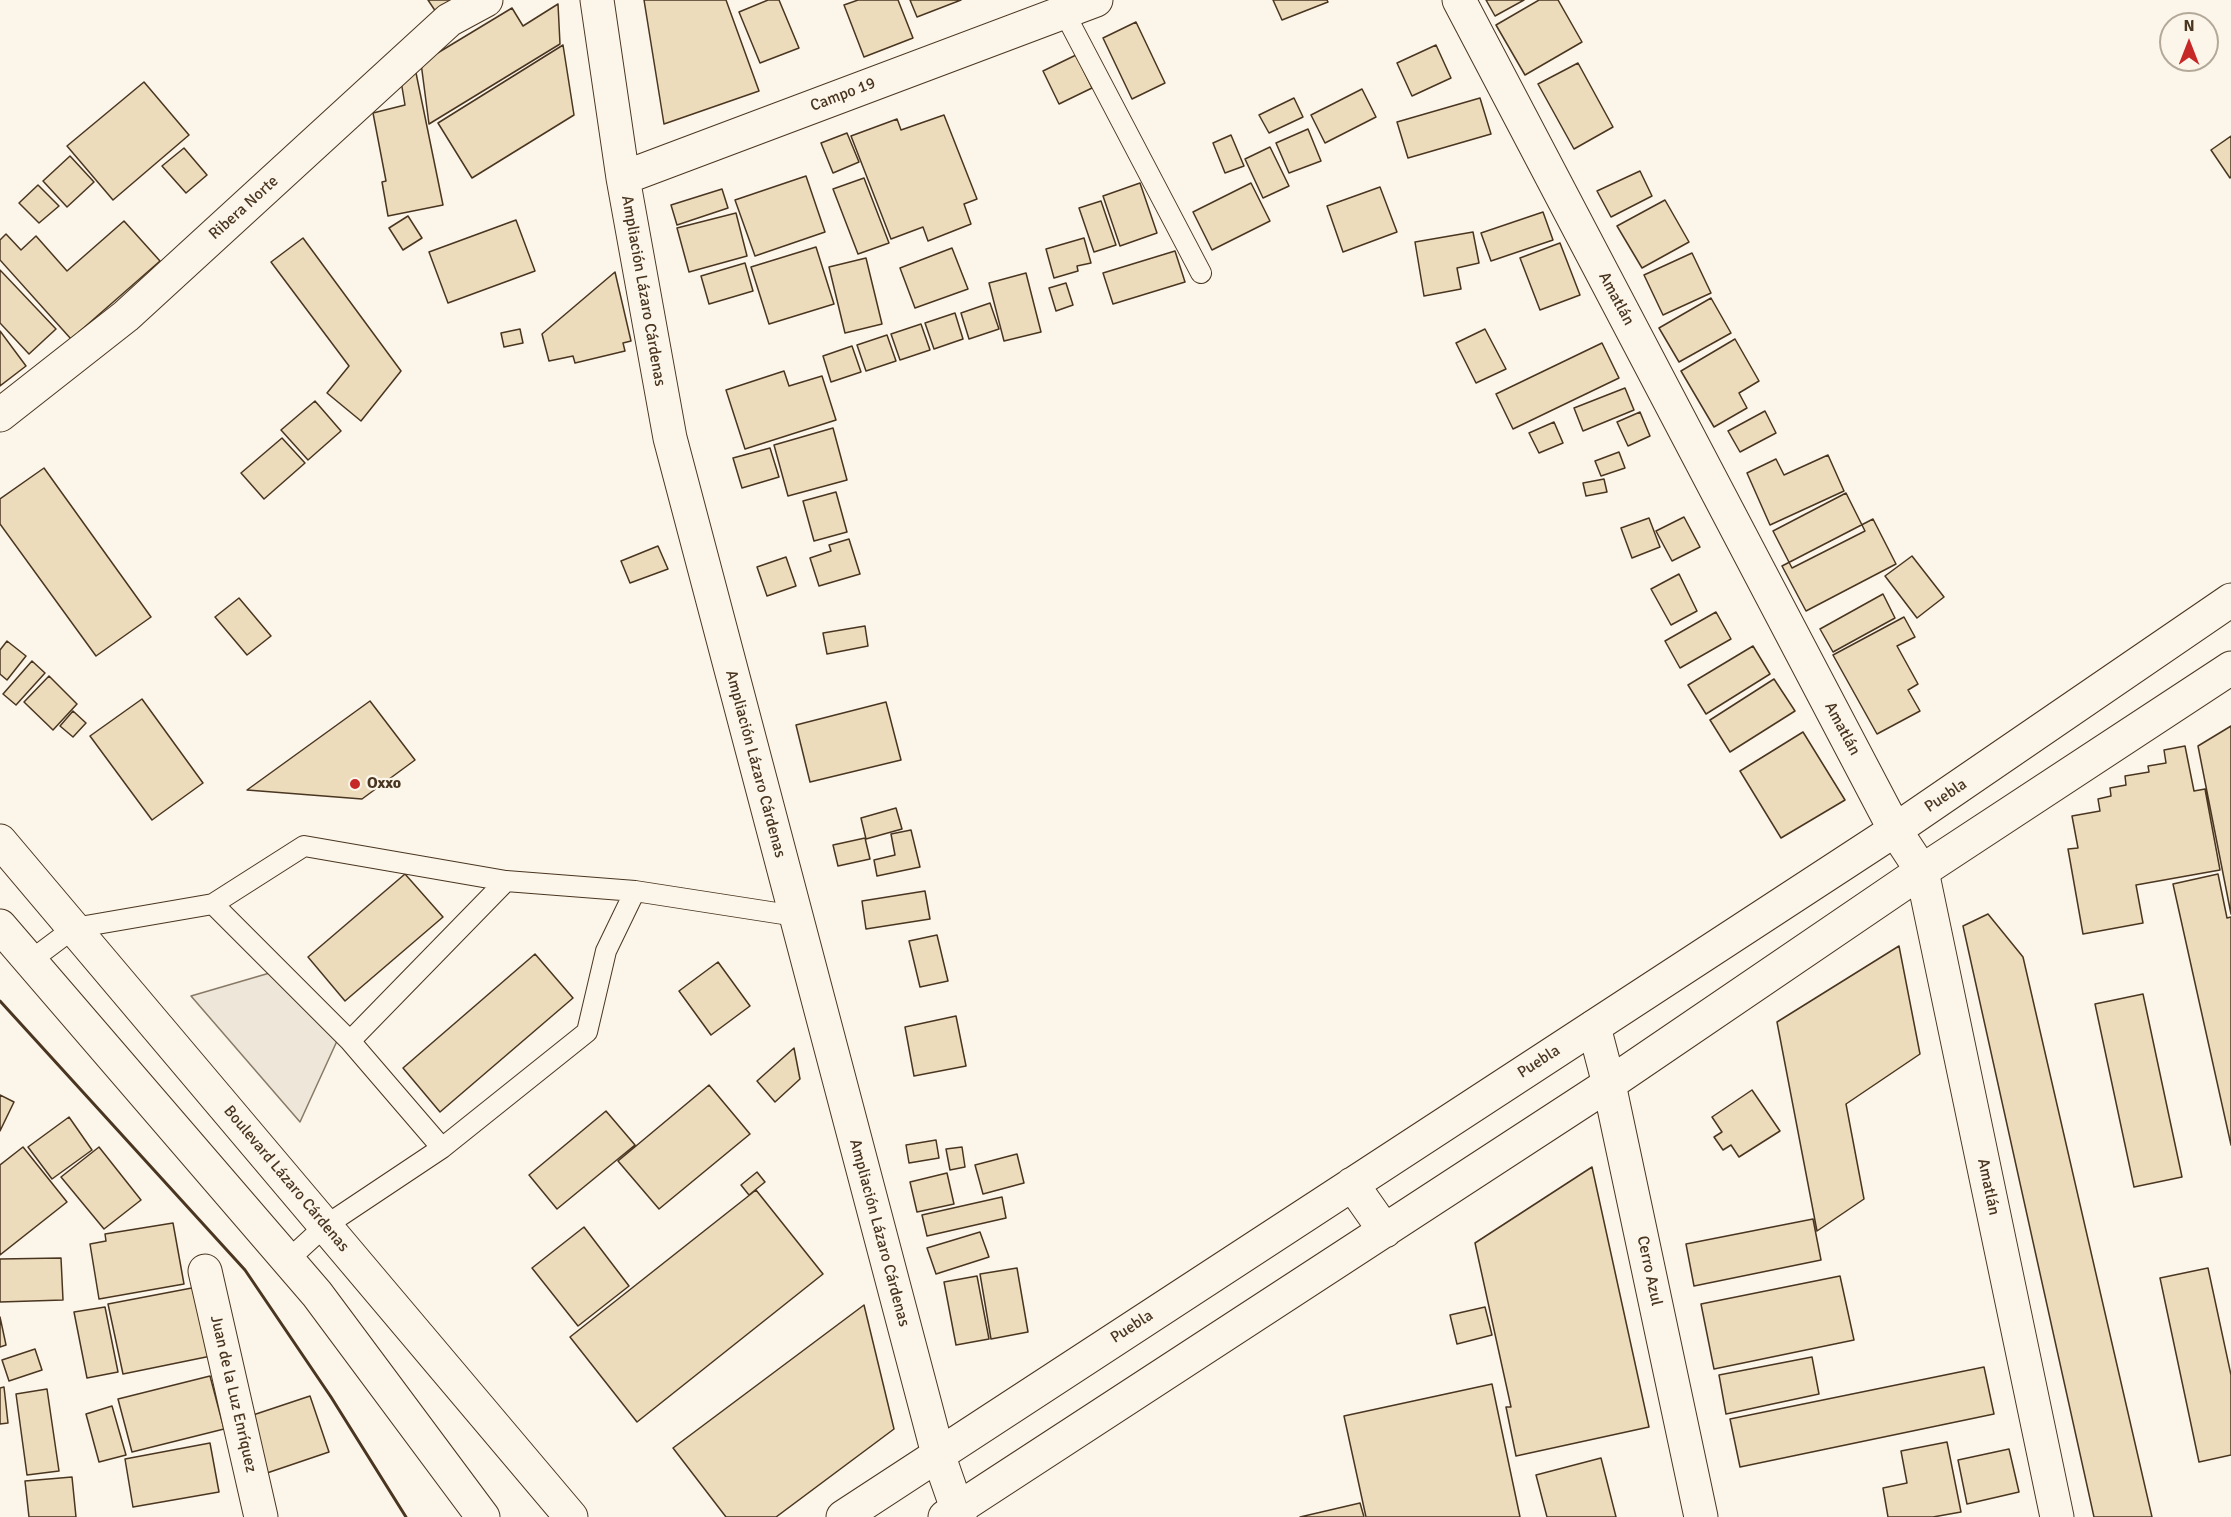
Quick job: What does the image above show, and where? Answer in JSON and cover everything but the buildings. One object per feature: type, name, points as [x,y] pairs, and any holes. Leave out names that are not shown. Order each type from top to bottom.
[{"type":"street","name":"Ribera Norte","points":[[0,415],[126,316],[449,20],[486,0]]},
{"type":"street","name":"Ampliación Lázaro Cárdenas","points":[[597,0],[623,178],[670,438],[954,1514]]},
{"type":"street","name":"Campo 19","points":[[623,178],[1062,6],[1096,0]]},
{"type":"street","name":"Amatlán","points":[[1459,0],[1895,830],[1922,872],[2057,1517]]},
{"type":"street","name":"Puebla","points":[[843,1517],[1895,830],[2231,600]]},
{"type":"street","points":[[954,1514],[1609,1084],[1922,872],[2231,668]]},
{"type":"street","name":"Boulevard Lázaro Cárdenas","points":[[0,841],[571,1517]]},
{"type":"street","points":[[0,926],[317,1294],[483,1517]]},
{"type":"street","name":"Cerro Azul","points":[[1594,1026],[1609,1084],[1701,1517]]},
{"type":"street","points":[[1352,1184],[1384,1231]]},
{"type":"street","name":"Juan de la Luz Enríquez","points":[[205,1271],[261,1517]]},
{"type":"lane","points":[[1062,6],[1201,273]]},
{"type":"lane","points":[[30,961],[74,928],[213,904],[304,846],[506,881],[635,891],[796,916]]},
{"type":"lane","points":[[350,1041],[506,881]]},
{"type":"lane","points":[[288,1260],[325,1226],[442,1148],[587,1032],[606,951],[635,891]]},
{"type":"lane","points":[[213,904],[350,1041],[442,1148]]},
{"type":"shaded area","points":[[273,972],[337,1041],[300,1122],[191,996]]},
{"type":"wall","points":[[0,1001],[245,1270],[331,1397],[406,1517]]},
{"type":"place","name":"Oxxo","points":[[355,784]]}]
